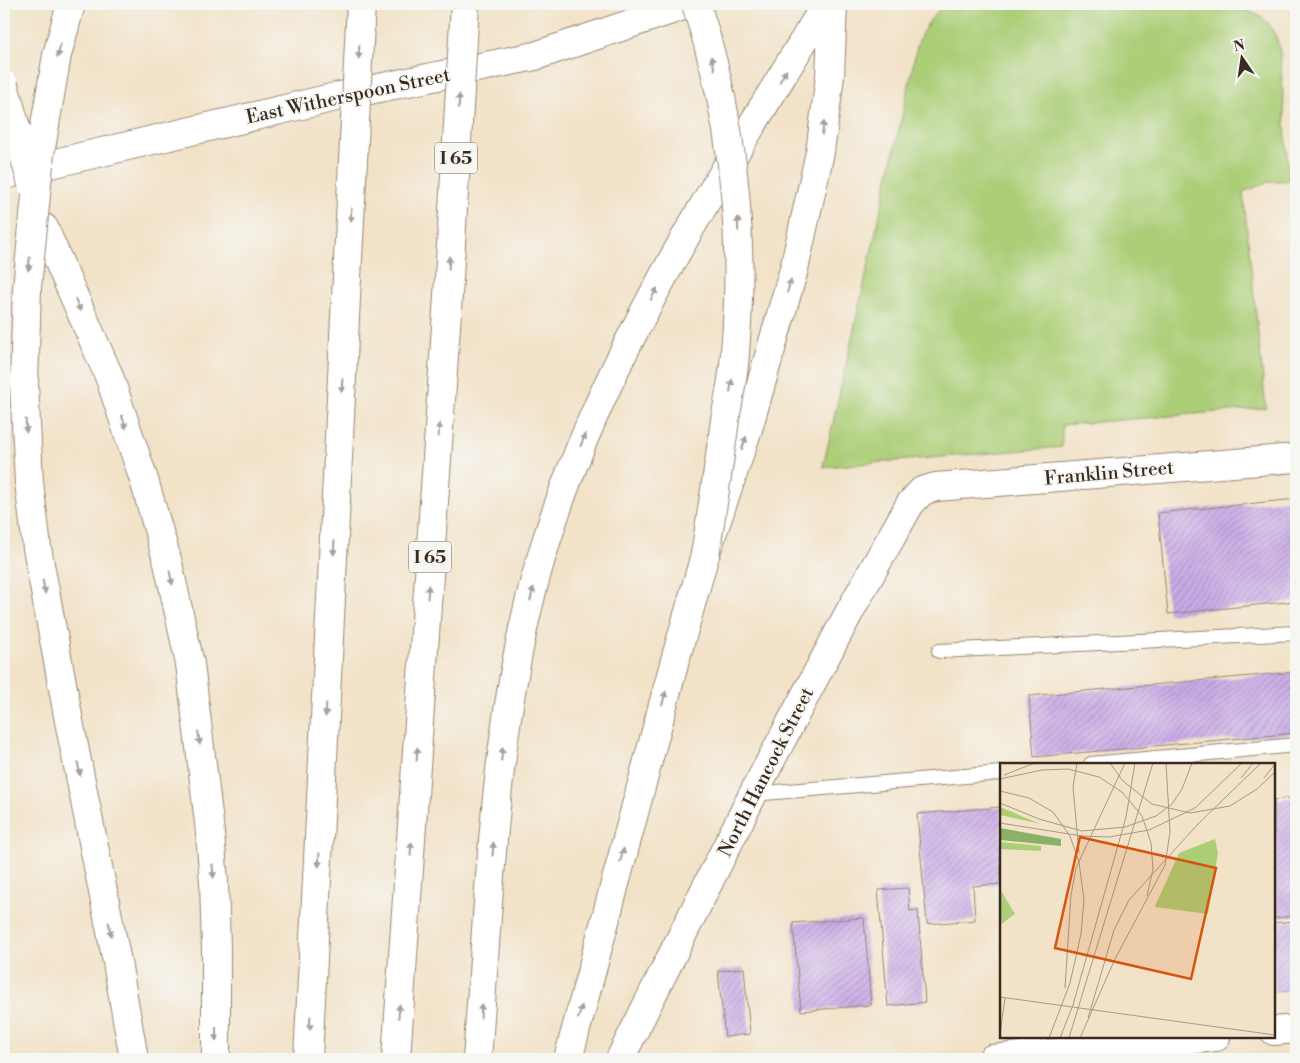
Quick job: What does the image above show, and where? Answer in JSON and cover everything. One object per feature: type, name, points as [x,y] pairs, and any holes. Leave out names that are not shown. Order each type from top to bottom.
[{"type":"main road","points":[[71,4],[57,55],[40,154],[27,288],[24,384],[29,482],[37,548],[134,1059]]},
{"type":"main road","points":[[308,1059],[322,812],[361,4]]},
{"type":"main road","name":"I 65","points":[[396,1059],[466,4]]},
{"type":"main road","name":"East Witherspoon Street","points":[[4,174],[340,96],[536,56],[689,4]]},
{"type":"main road","points":[[696,4],[718,83],[730,142],[737,210],[740,277],[735,354],[705,555]]},
{"type":"main road","points":[[477,1059],[497,802],[507,712],[533,589],[550,530],[570,473],[619,359],[709,198],[826,4]]},
{"type":"main road","points":[[568,1059],[705,555],[748,429],[794,269],[820,152],[830,76],[833,4]]},
{"type":"main road","points":[[4,84],[44,228]]},
{"type":"main road","points":[[4,158],[44,228],[109,376],[144,480],[168,563],[190,664],[209,823],[215,901],[216,1059]]},
{"type":"main road","name":"Franklin Street","points":[[922,491],[946,486],[1296,458]]},
{"type":"main road","name":"North Hancock Street","points":[[620,1059],[753,794],[851,609],[910,504],[922,491]]},
{"type":"main road","points":[[1275,1031],[1296,1029]]},
{"type":"main road","points":[[992,1059],[1206,1038]]},
{"type":"lane","points":[[939,652],[1296,633]]},
{"type":"lane","points":[[1102,763],[1296,745]]},
{"type":"lane","points":[[753,794],[1000,773]]},
{"type":"green space","points":[[944,4],[1222,4],[1253,13],[1261,17],[1273,29],[1280,52],[1289,180],[1269,182],[1243,192],[1266,408],[1062,425],[1062,447],[823,467],[916,49],[925,27]]},
{"type":"building","points":[[1296,499],[1296,601],[1168,614],[1158,513]]},
{"type":"building","points":[[1296,672],[1296,733],[1034,757],[1029,696]]},
{"type":"building","points":[[1296,797],[1296,916],[1275,918],[1275,800]]},
{"type":"building","points":[[1000,807],[1000,884],[973,886],[975,920],[927,924],[917,814]]},
{"type":"building","points":[[908,888],[910,911],[918,910],[925,1002],[888,1006],[878,890]]},
{"type":"building","points":[[864,918],[871,1005],[801,1011],[793,923]]},
{"type":"building","points":[[1296,921],[1296,990],[1275,992],[1275,923]]},
{"type":"building","points":[[744,968],[750,1034],[725,1037],[718,971]]}]
